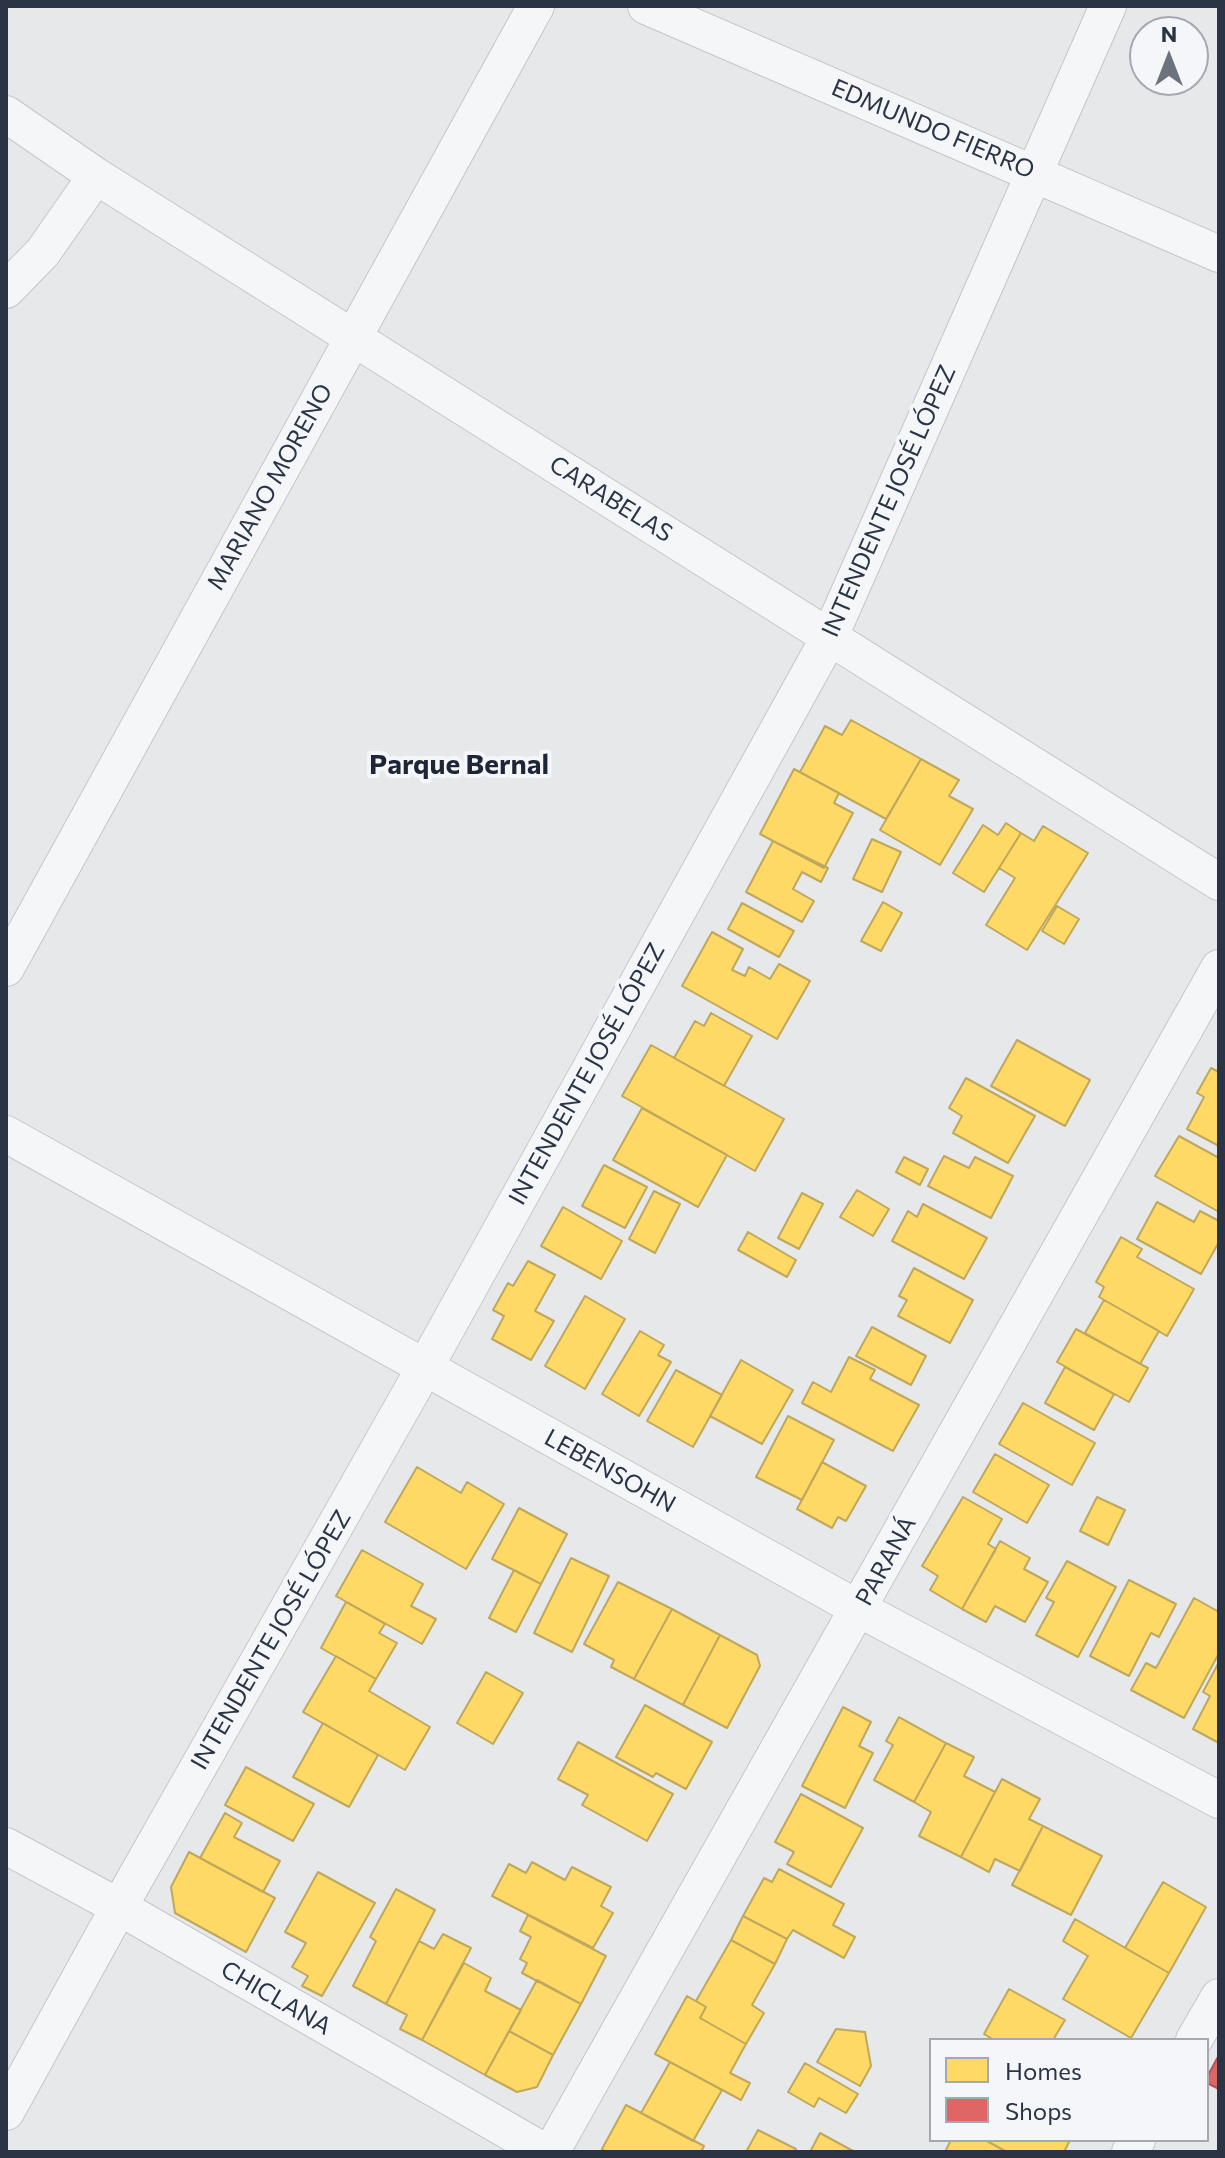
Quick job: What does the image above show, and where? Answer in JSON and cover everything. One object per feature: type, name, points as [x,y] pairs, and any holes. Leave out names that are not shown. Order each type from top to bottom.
[{"type":"street","name":"MARIANO MORENO","points":[[6,968],[536,6]]},
{"type":"street","name":"EDMUNDO FIERRO","points":[[646,6],[1219,254]]},
{"type":"street","name":"INTENDENTE JOSÉ LÓPEZ","points":[[6,2112],[424,1369],[830,636],[1108,6]]},
{"type":"street","name":"CARABELAS","points":[[6,114],[96,176],[1219,882]]},
{"type":"street","points":[[6,290],[43,252],[96,176]]},
{"type":"street","name":"PARANÁ","points":[[548,2152],[859,1609],[1219,968]]},
{"type":"street","name":"LEBENSOHN","points":[[6,1134],[859,1609],[1219,1800]]},
{"type":"street","name":"CHICLANA","points":[[6,1846],[119,1907],[548,2152]]},
{"type":"street","points":[[1195,2038],[1219,1997]]},
{"type":"building: Homes","points":[[851,720],[921,759],[886,819],[800,772],[825,726],[842,735]]},
{"type":"building: Homes","points":[[921,759],[959,780],[949,796],[973,809],[940,865],[880,830]]},
{"type":"building: Homes","points":[[794,769],[839,793],[834,803],[853,813],[824,868],[760,834]]},
{"type":"building: Homes","points":[[1006,823],[1021,833],[984,892],[953,873],[983,825],[998,835]]},
{"type":"building: Homes","points":[[1043,826],[1088,853],[1027,950],[986,925],[1015,878],[999,868],[1021,833],[1034,841]]},
{"type":"building: Homes","points":[[872,839],[901,852],[882,892],[853,879]]},
{"type":"building: Homes","points":[[773,841],[828,868],[821,882],[802,872],[793,889],[814,901],[802,922],[746,892]]},
{"type":"building: Homes","points":[[883,902],[902,913],[881,951],[861,941]]},
{"type":"building: Homes","points":[[742,903],[794,931],[779,957],[728,929]]},
{"type":"building: Homes","points":[[1057,906],[1079,919],[1064,944],[1042,931]]},
{"type":"building: Homes","points":[[712,932],[743,949],[732,970],[745,976],[749,967],[770,979],[779,964],[810,981],[777,1039],[682,986]]},
{"type":"building: Homes","points":[[711,1013],[752,1036],[724,1086],[674,1058],[695,1021],[704,1026]]},
{"type":"building: Homes","points":[[1017,1040],[1090,1080],[1065,1126],[991,1086]]},
{"type":"building: Homes","points":[[651,1045],[784,1119],[755,1171],[622,1096]]},
{"type":"building: Homes","points":[[1211,1068],[1219,1072],[1219,1146],[1187,1129],[1204,1097],[1197,1093]]},
{"type":"building: Homes","points":[[966,1078],[1035,1116],[1008,1163],[953,1133],[962,1116],[949,1108]]},
{"type":"building: Homes","points":[[642,1108],[727,1155],[698,1207],[613,1160]]},
{"type":"building: Homes","points":[[1179,1136],[1219,1158],[1219,1212],[1155,1176]]},
{"type":"building: Homes","points":[[944,1156],[969,1168],[975,1157],[1013,1176],[991,1218],[928,1186]]},
{"type":"building: Homes","points":[[904,1157],[928,1169],[920,1185],[896,1172]]},
{"type":"building: Homes","points":[[604,1165],[647,1187],[625,1228],[582,1206]]},
{"type":"building: Homes","points":[[857,1190],[889,1209],[873,1236],[840,1217]]},
{"type":"building: Homes","points":[[654,1191],[680,1204],[655,1253],[629,1239]]},
{"type":"building: Homes","points":[[802,1193],[823,1204],[799,1249],[778,1238]]},
{"type":"building: Homes","points":[[1157,1202],[1194,1222],[1200,1211],[1219,1221],[1219,1242],[1201,1274],[1137,1239]]},
{"type":"building: Homes","points":[[923,1204],[987,1238],[964,1279],[892,1241],[908,1211],[917,1217]]},
{"type":"building: Homes","points":[[563,1207],[622,1241],[601,1279],[541,1246]]},
{"type":"building: Homes","points":[[748,1232],[796,1260],[787,1277],[738,1250]]},
{"type":"building: Homes","points":[[1121,1237],[1142,1249],[1137,1257],[1194,1289],[1167,1336],[1099,1297],[1104,1287],[1096,1282]]},
{"type":"building: Homes","points":[[528,1261],[555,1275],[535,1311],[554,1321],[531,1360],[492,1339],[504,1316],[493,1310],[508,1283],[513,1286]]},
{"type":"building: Homes","points":[[914,1268],[973,1300],[950,1343],[898,1316],[907,1300],[899,1296]]},
{"type":"building: Homes","points":[[585,1296],[625,1319],[585,1389],[545,1366]]},
{"type":"building: Homes","points":[[1104,1300],[1159,1331],[1140,1364],[1085,1333]]},
{"type":"building: Homes","points":[[872,1327],[926,1356],[911,1385],[856,1356]]},
{"type":"building: Homes","points":[[1076,1329],[1148,1368],[1129,1402],[1057,1362]]},
{"type":"building: Homes","points":[[640,1331],[664,1345],[658,1355],[671,1362],[639,1416],[602,1394]]},
{"type":"building: Homes","points":[[849,1357],[875,1370],[870,1379],[919,1405],[893,1451],[802,1403],[813,1382],[831,1392]]},
{"type":"building: Homes","points":[[741,1360],[793,1390],[762,1444],[710,1416]]},
{"type":"building: Homes","points":[[1065,1367],[1114,1394],[1094,1430],[1045,1403]]},
{"type":"building: Homes","points":[[676,1370],[722,1395],[693,1447],[647,1421]]},
{"type":"building: Homes","points":[[1023,1403],[1095,1443],[1072,1485],[999,1444]]},
{"type":"building: Homes","points":[[788,1416],[834,1440],[802,1500],[756,1477]]},
{"type":"building: Homes","points":[[995,1454],[1049,1485],[1027,1523],[973,1492]]},
{"type":"building: Homes","points":[[822,1462],[866,1486],[846,1521],[838,1517],[832,1528],[797,1509]]},
{"type":"building: Homes","points":[[417,1467],[461,1493],[467,1482],[504,1504],[466,1569],[385,1522]]},
{"type":"building: Homes","points":[[963,1497],[1002,1519],[988,1544],[996,1549],[962,1609],[930,1590],[938,1576],[922,1566]]},
{"type":"building: Homes","points":[[1097,1497],[1125,1510],[1108,1545],[1080,1531]]},
{"type":"building: Homes","points":[[519,1508],[567,1534],[541,1584],[492,1559]]},
{"type":"building: Homes","points":[[1000,1541],[1030,1558],[1024,1569],[1048,1582],[1025,1622],[995,1606],[986,1622],[962,1609]]},
{"type":"building: Homes","points":[[362,1550],[423,1584],[411,1606],[436,1619],[422,1644],[336,1596]]},
{"type":"building: Homes","points":[[571,1558],[609,1576],[572,1652],[534,1633]]},
{"type":"building: Homes","points":[[1067,1561],[1116,1587],[1078,1657],[1036,1635],[1054,1602],[1046,1598]]},
{"type":"building: Homes","points":[[514,1570],[541,1584],[516,1632],[489,1618]]},
{"type":"building: Homes","points":[[1129,1580],[1176,1604],[1159,1637],[1151,1633],[1129,1676],[1090,1656]]},
{"type":"building: Homes","points":[[618,1582],[672,1609],[634,1679],[611,1667],[614,1660],[584,1644]]},
{"type":"building: Homes","points":[[1194,1598],[1219,1612],[1219,1653],[1184,1718],[1131,1690],[1146,1663],[1156,1668]]},
{"type":"building: Homes","points":[[346,1602],[385,1624],[379,1633],[397,1643],[376,1679],[321,1648]]},
{"type":"building: Homes","points":[[672,1609],[720,1635],[683,1705],[634,1679]]},
{"type":"building: Homes","points":[[720,1635],[757,1655],[760,1666],[727,1728],[683,1705]]},
{"type":"building: Homes","points":[[336,1656],[376,1679],[369,1691],[430,1727],[405,1770],[303,1712]]},
{"type":"building: Homes","points":[[1219,1662],[1219,1743],[1193,1729],[1210,1696],[1203,1692]]},
{"type":"building: Homes","points":[[486,1672],[523,1693],[493,1744],[457,1723]]},
{"type":"building: Homes","points":[[645,1705],[712,1742],[686,1789],[656,1773],[653,1777],[616,1757]]},
{"type":"building: Homes","points":[[843,1707],[871,1722],[859,1746],[873,1753],[845,1808],[802,1786]]},
{"type":"building: Homes","points":[[899,1717],[946,1743],[914,1802],[874,1780],[893,1745],[886,1741]]},
{"type":"building: Homes","points":[[323,1723],[378,1755],[349,1807],[293,1777]]},
{"type":"building: Homes","points":[[578,1742],[673,1794],[647,1841],[582,1805],[588,1795],[558,1779]]},
{"type":"building: Homes","points":[[946,1743],[974,1757],[964,1776],[995,1792],[961,1857],[919,1836],[931,1812],[914,1802]]},
{"type":"building: Homes","points":[[246,1767],[314,1804],[293,1841],[225,1805]]},
{"type":"building: Homes","points":[[1002,1779],[1040,1799],[1029,1819],[1043,1826],[1020,1871],[995,1859],[989,1872],[961,1857]]},
{"type":"building: Homes","points":[[801,1794],[863,1828],[831,1887],[787,1864],[794,1852],[775,1842]]},
{"type":"building: Homes","points":[[225,1813],[242,1823],[234,1837],[280,1861],[263,1892],[200,1858]]},
{"type":"building: Homes","points":[[1043,1826],[1102,1856],[1071,1915],[1012,1885]]},
{"type":"building: Homes","points":[[189,1852],[275,1898],[246,1952],[175,1913],[171,1887]]},
{"type":"building: Homes","points":[[532,1862],[565,1880],[572,1867],[611,1887],[601,1906],[613,1913],[593,1948],[492,1896],[509,1864],[526,1873]]},
{"type":"building: Homes","points":[[779,1869],[844,1904],[833,1925],[855,1937],[844,1958],[793,1930],[787,1939],[743,1916],[764,1878],[772,1882]]},
{"type":"building: Homes","points":[[318,1872],[375,1903],[322,1996],[302,1986],[308,1976],[292,1967],[306,1943],[285,1932]]},
{"type":"building: Homes","points":[[1163,1882],[1206,1907],[1169,1973],[1125,1948]]},
{"type":"building: Homes","points":[[396,1889],[435,1910],[386,2004],[353,1986],[376,1941],[370,1937]]},
{"type":"building: Homes","points":[[528,1915],[606,1956],[581,2004],[522,1973],[527,1963],[520,1959],[531,1937],[520,1931]]},
{"type":"building: Homes","points":[[743,1916],[787,1939],[775,1964],[731,1940]]},
{"type":"building: Homes","points":[[1075,1919],[1169,1973],[1131,2038],[1063,1999],[1088,1956],[1063,1941]]},
{"type":"building: Homes","points":[[443,1934],[471,1948],[422,2040],[400,2029],[407,2015],[386,2004],[419,1941],[434,1949]]},
{"type":"building: Homes","points":[[731,1940],[775,1964],[752,2005],[764,2013],[746,2044],[700,2018],[706,2007],[696,2001]]},
{"type":"building: Homes","points":[[464,1963],[491,1978],[485,1991],[521,2010],[485,2075],[422,2040]]},
{"type":"building: Homes","points":[[537,1980],[581,2004],[553,2055],[509,2031]]},
{"type":"building: Homes","points":[[1009,1989],[1065,2020],[1054,2038],[991,2038],[984,2034]]},
{"type":"building: Homes","points":[[687,1996],[706,2007],[700,2018],[746,2044],[730,2073],[750,2083],[741,2100],[655,2054]]},
{"type":"building: Homes","points":[[836,2029],[865,2032],[871,2066],[860,2086],[817,2062]]},
{"type":"building: Homes","points":[[509,2031],[553,2055],[537,2087],[517,2092],[485,2075]]},
{"type":"building: Homes","points":[[670,2062],[722,2090],[693,2141],[641,2113]]},
{"type":"building: Homes","points":[[805,2063],[858,2094],[846,2113],[819,2098],[814,2107],[788,2092]]},
{"type":"building: Homes","points":[[626,2105],[704,2146],[701,2152],[606,2152],[602,2149]]},
{"type":"building: Homes","points":[[758,2130],[796,2149],[795,2152],[746,2152]]},
{"type":"building: Homes","points":[[820,2133],[855,2152],[810,2152]]},
{"type":"building: Homes","points":[[950,2142],[989,2142],[1007,2152],[945,2152]]},
{"type":"building: Homes","points":[[989,2142],[1069,2142],[1064,2152],[1007,2152]]},
{"type":"building: Shops","points":[[1219,2055],[1219,2089],[1209,2084],[1209,2073]]},
{"type":"district","name":"Parque Bernal","points":[[459,765]]}]
